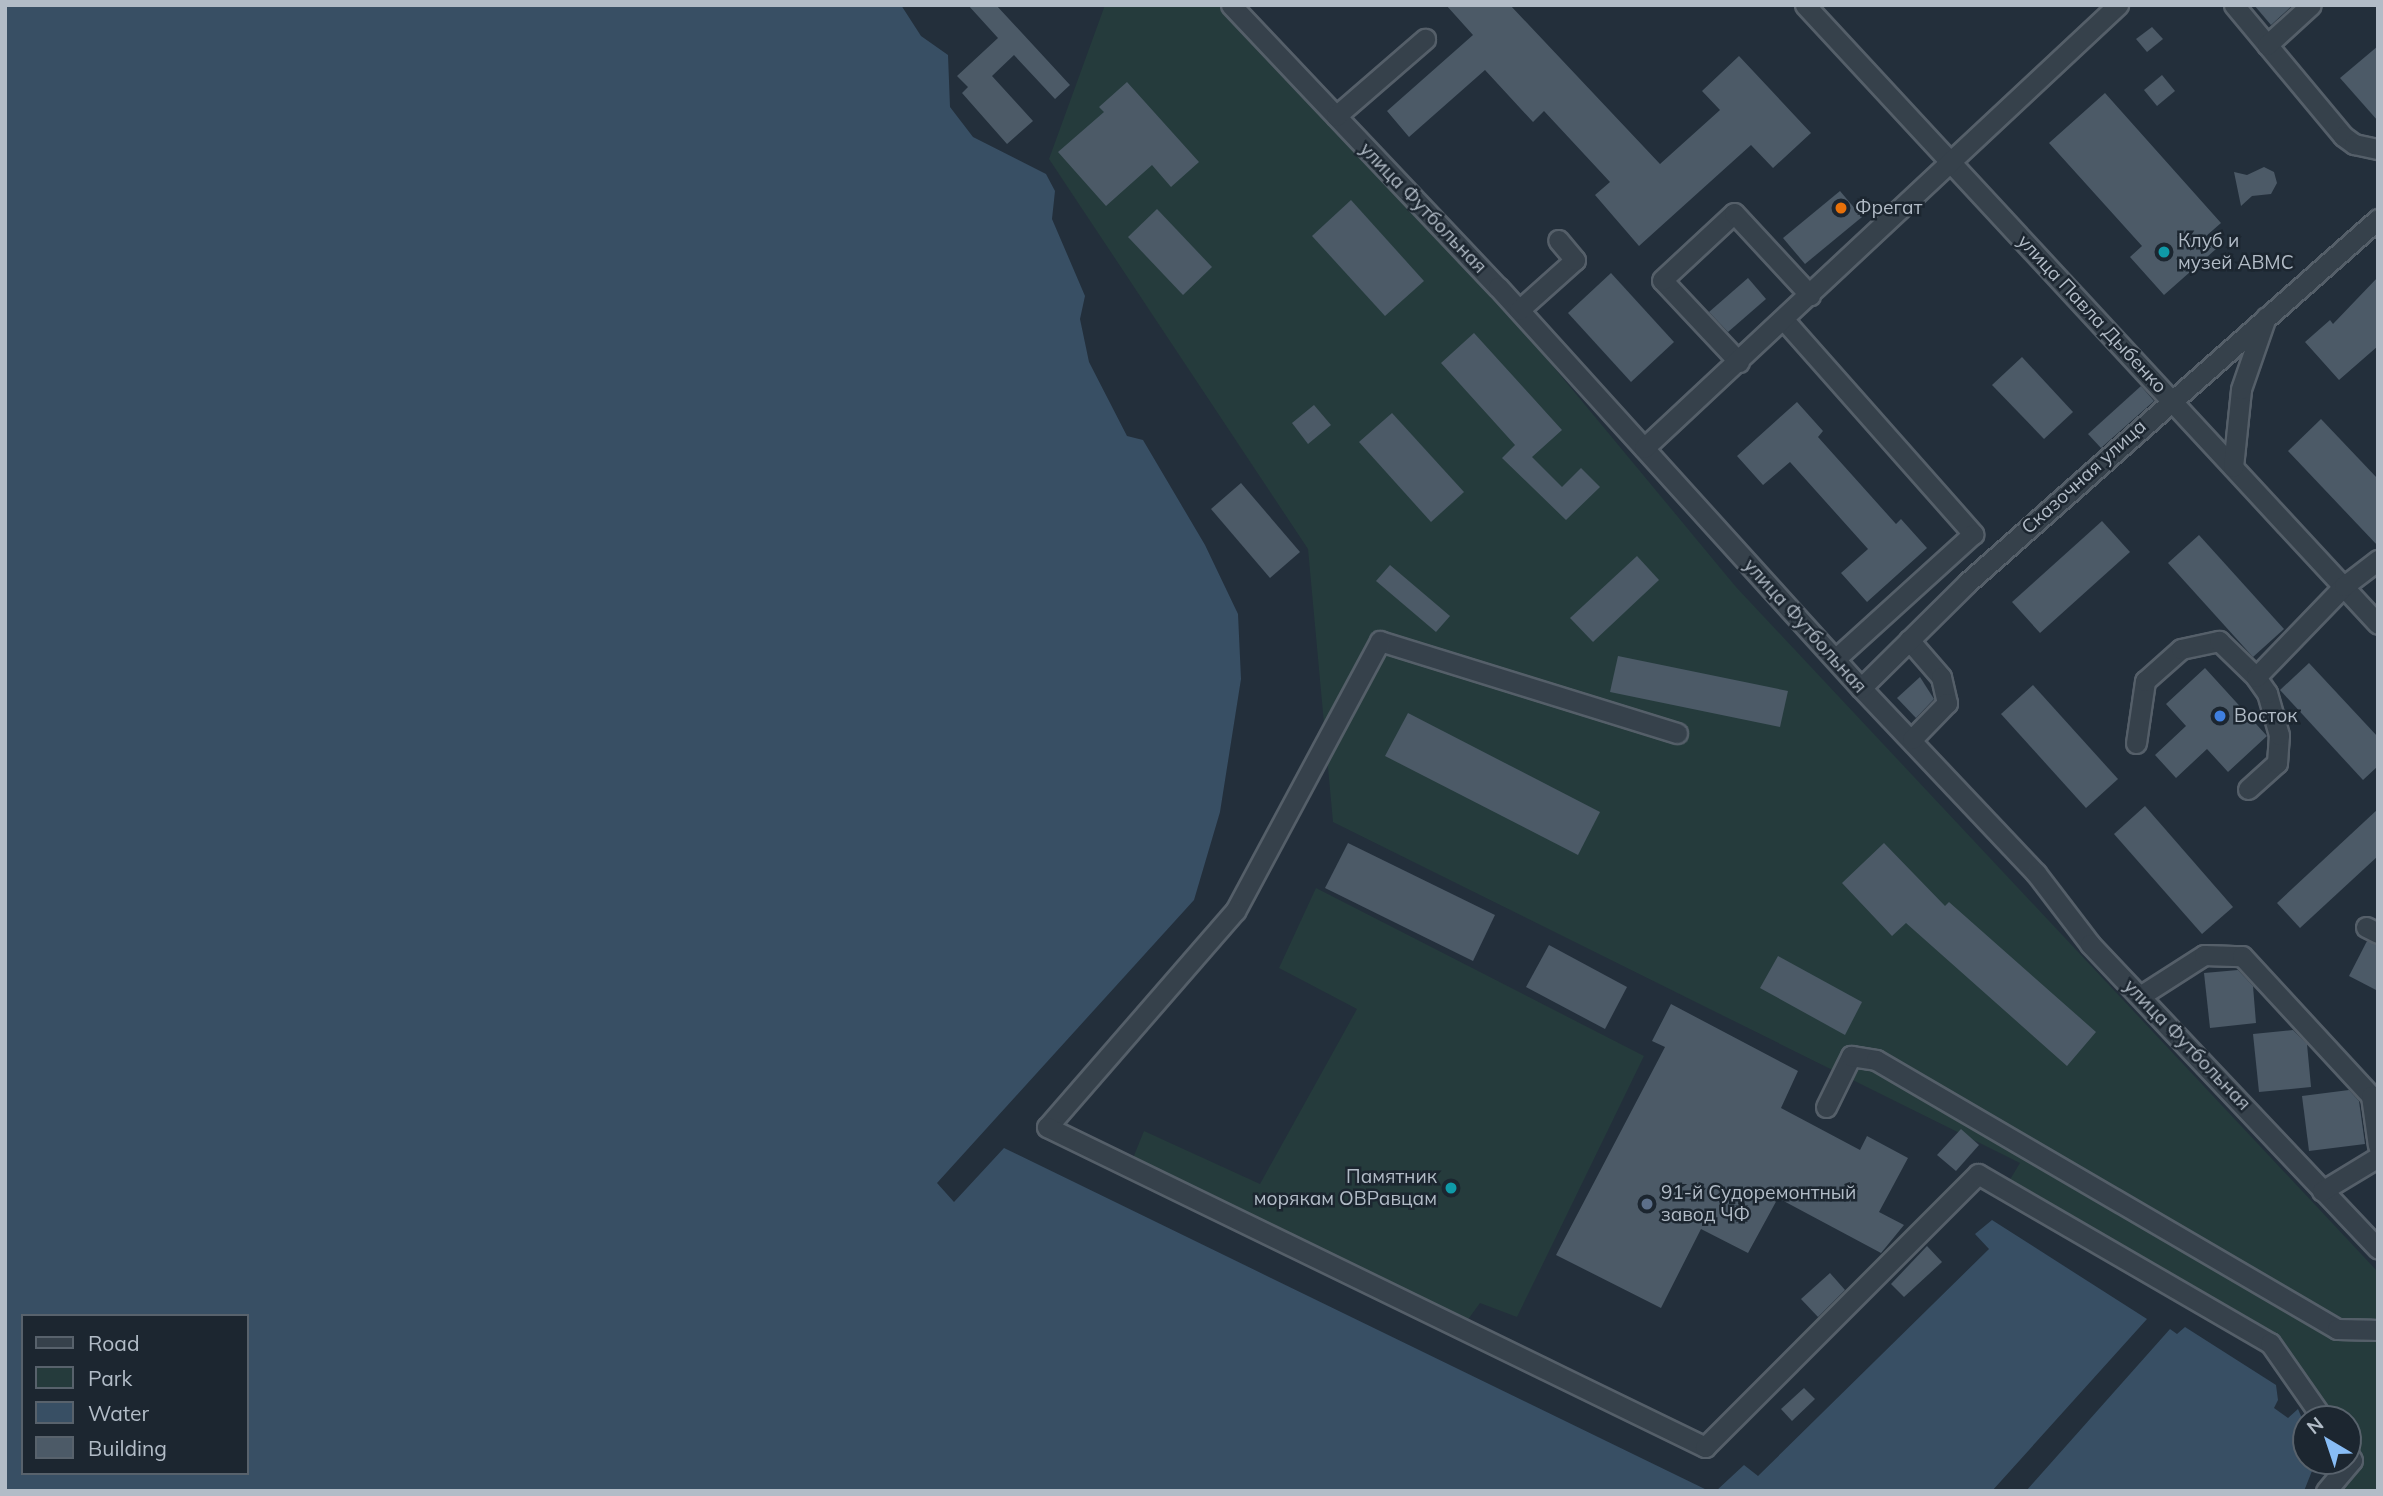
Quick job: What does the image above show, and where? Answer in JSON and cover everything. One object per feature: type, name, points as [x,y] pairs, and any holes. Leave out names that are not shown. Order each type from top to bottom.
[{"type":"street","name":"улица Футбольная","points":[[1231,5],[1519,310],[1861,688],[1912,739],[2140,996],[2378,1249]]},
{"type":"street","name":"улица Павла Дыбенко","points":[[1805,5],[2378,624]]},
{"type":"street","points":[[1644,448],[2118,5]]},
{"type":"street","points":[[2234,5],[2343,136],[2354,144],[2378,149]]},
{"type":"street","points":[[2267,45],[2311,5]]},
{"type":"street","points":[[1336,116],[1425,39]]},
{"type":"street","points":[[1739,362],[1662,280],[1734,213],[1810,295]]},
{"type":"street","name":"Сказочная улица","points":[[1861,688],[1909,640],[2171,400],[2378,219]]},
{"type":"street","points":[[1519,310],[1575,260],[1559,240]]},
{"type":"street","points":[[2233,467],[2241,389],[2266,316]]},
{"type":"street","points":[[1784,320],[1973,534],[1835,659]]},
{"type":"street","points":[[2256,677],[2344,586],[2378,560]]},
{"type":"street","points":[[1909,640],[1941,677],[1947,703],[1912,739]]},
{"type":"street","points":[[1678,733],[1380,641],[1235,911],[1047,1127],[1705,1447],[1978,1174],[2270,1343],[2313,1405]]},
{"type":"street","points":[[2136,743],[2145,681],[2181,649],[2219,641],[2256,677],[2267,693],[2280,735],[2277,763],[2248,789]]},
{"type":"street","points":[[2140,996],[2204,955],[2242,956],[2371,1096],[2378,1146]]},
{"type":"street","points":[[1826,1107],[1852,1056],[1876,1060],[2337,1329],[2378,1330]]},
{"type":"street","points":[[2322,1191],[2378,1157]]},
{"type":"street","points":[[2326,1491],[2339,1475]]},
{"type":"green space","points":[[1105,5],[1219,5],[1494,295],[1736,587],[2378,1272],[2378,1491],[2319,1491],[2331,1475],[2362,1475],[2362,1405],[2321,1405],[2283,1362],[2000,1196],[2020,1163],[1333,822],[1308,549],[1049,159]]},
{"type":"green space","points":[[1316,888],[1644,1056],[1517,1317],[1480,1303],[1464,1325],[1133,1158],[1144,1131],[1260,1184],[1357,1009],[1279,968]]},
{"type":"water","points":[[5,5],[901,5],[921,36],[948,55],[950,107],[973,137],[1046,174],[1055,191],[1052,219],[1085,296],[1080,319],[1089,362],[1127,436],[1143,440],[1205,545],[1238,614],[1241,679],[1220,812],[1194,900],[937,1183],[954,1202],[1004,1148],[1709,1491],[5,1491]]},
{"type":"water","points":[[1992,1220],[2147,1319],[1992,1491],[1716,1491],[1744,1465],[1758,1476],[1989,1249],[1975,1234]]},
{"type":"water","points":[[2185,1327],[2276,1385],[2278,1400],[2274,1408],[2288,1418],[2292,1414],[2292,1475],[2310,1475],[2304,1491],[2026,1491],[2170,1329],[2177,1334]]},
{"type":"building","points":[[968,5],[996,5],[1070,85],[1055,99],[1014,55],[992,76],[1033,121],[1007,144],[962,93],[968,87],[957,76],[998,38]]},
{"type":"building","points":[[1446,5],[1510,5],[1660,164],[1720,110],[1702,91],[1739,56],[1811,133],[1773,168],[1751,145],[1639,246],[1595,195],[1610,182],[1544,111],[1533,122],[1485,70],[1409,137],[1387,111],[1473,35]]},
{"type":"building","points":[[2254,5],[2293,5],[2271,25]]},
{"type":"building","points":[[2152,27],[2163,39],[2147,52],[2136,39]]},
{"type":"building","points":[[2378,46],[2378,121],[2340,78]]},
{"type":"building","points":[[2162,75],[2175,91],[2157,106],[2144,90]]},
{"type":"building","points":[[1127,82],[1199,162],[1171,187],[1152,165],[1106,206],[1058,152],[1104,112],[1099,107]]},
{"type":"building","points":[[2105,93],[2221,223],[2205,237],[2216,249],[2164,295],[2130,257],[2142,246],[2049,143]]},
{"type":"building","points":[[2264,167],[2274,172],[2277,183],[2271,194],[2252,196],[2241,206],[2234,172],[2247,175]]},
{"type":"building","points":[[1840,191],[1862,217],[1805,264],[1783,238]]},
{"type":"building","points":[[1351,200],[1424,281],[1385,316],[1312,236]]},
{"type":"building","points":[[1157,209],[1212,267],[1183,295],[1128,237]]},
{"type":"building","points":[[1611,273],[1674,342],[1631,382],[1568,313]]},
{"type":"building","points":[[2378,277],[2378,346],[2339,380],[2305,342],[2330,320],[2333,324]]},
{"type":"building","points":[[1748,278],[1766,299],[1728,332],[1709,312]]},
{"type":"building","points":[[1474,333],[1562,430],[1532,457],[1562,487],[1581,468],[1600,487],[1566,520],[1502,458],[1515,445],[1441,363]]},
{"type":"building","points":[[2022,357],[2073,412],[2044,439],[1992,385]]},
{"type":"building","points":[[2141,386],[2154,401],[2101,448],[2088,434]]},
{"type":"building","points":[[1797,402],[1823,431],[1818,437],[1896,524],[1901,519],[1927,548],[1867,602],[1841,573],[1868,549],[1790,462],[1763,485],[1737,456]]},
{"type":"building","points":[[1314,405],[1331,425],[1308,444],[1292,423]]},
{"type":"building","points":[[1392,413],[1464,492],[1431,522],[1359,442]]},
{"type":"building","points":[[2321,419],[2378,479],[2378,546],[2288,451]]},
{"type":"building","points":[[1241,483],[1300,552],[1270,578],[1211,509]]},
{"type":"building","points":[[2102,521],[2130,552],[2040,633],[2012,602]]},
{"type":"building","points":[[2199,535],[2284,629],[2253,657],[2168,563]]},
{"type":"building","points":[[1637,556],[1659,580],[1593,642],[1570,618]]},
{"type":"building","points":[[1390,565],[1450,616],[1436,632],[1376,581]]},
{"type":"building","points":[[1618,656],[1788,691],[1780,727],[1610,692]]},
{"type":"building","points":[[2309,663],[2378,737],[2378,766],[2363,780],[2280,690]]},
{"type":"building","points":[[2205,668],[2267,736],[2228,772],[2207,749],[2176,778],[2155,755],[2186,726],[2166,704]]},
{"type":"building","points":[[1920,677],[1934,699],[1916,718],[1897,698]]},
{"type":"building","points":[[2033,685],[2118,779],[2086,808],[2001,714]]},
{"type":"building","points":[[1408,713],[1600,812],[1578,855],[1385,756]]},
{"type":"building","points":[[2145,806],[2233,907],[2202,934],[2114,834]]},
{"type":"building","points":[[2378,809],[2378,856],[2300,928],[2277,903]]},
{"type":"building","points":[[1348,843],[1495,915],[1473,961],[1325,888]]},
{"type":"building","points":[[1884,843],[1945,906],[1949,902],[2096,1032],[2067,1066],[1906,923],[1892,936],[1842,883]]},
{"type":"building","points":[[2367,941],[2378,945],[2378,991],[2349,976]]},
{"type":"building","points":[[1549,945],[1627,987],[1605,1029],[1526,987]]},
{"type":"building","points":[[1778,956],[1862,1002],[1845,1035],[1760,988]]},
{"type":"building","points":[[2238,970],[2253,986],[2256,1023],[2210,1028],[2204,973]]},
{"type":"building","points":[[1671,1004],[1798,1071],[1781,1108],[1860,1150],[1867,1136],[1908,1158],[1879,1212],[1904,1225],[1881,1253],[1778,1198],[1748,1253],[1701,1229],[1661,1308],[1556,1255],[1665,1047],[1652,1041]]},
{"type":"building","points":[[2293,1030],[2307,1044],[2311,1087],[2259,1092],[2253,1034]]},
{"type":"building","points":[[2349,1090],[2359,1101],[2365,1144],[2309,1151],[2302,1096]]},
{"type":"building","points":[[1961,1129],[1979,1145],[1956,1171],[1937,1155]]},
{"type":"building","points":[[1927,1246],[1942,1262],[1904,1297],[1891,1284]]},
{"type":"building","points":[[1830,1273],[1845,1290],[1818,1317],[1801,1299]]},
{"type":"building","points":[[1804,1388],[1815,1399],[1792,1421],[1781,1409]]},
{"type":"place","name":"Фрегат","points":[[1841,208]]},
{"type":"place","name":"Клуб и музей АВМС","points":[[2164,252]]},
{"type":"place","name":"Восток","points":[[2220,716]]},
{"type":"place","name":"Памятник морякам ОВРавцам","points":[[1451,1188]]},
{"type":"place","name":"91-й Судоремонтный завод ЧФ","points":[[1647,1204]]}]
